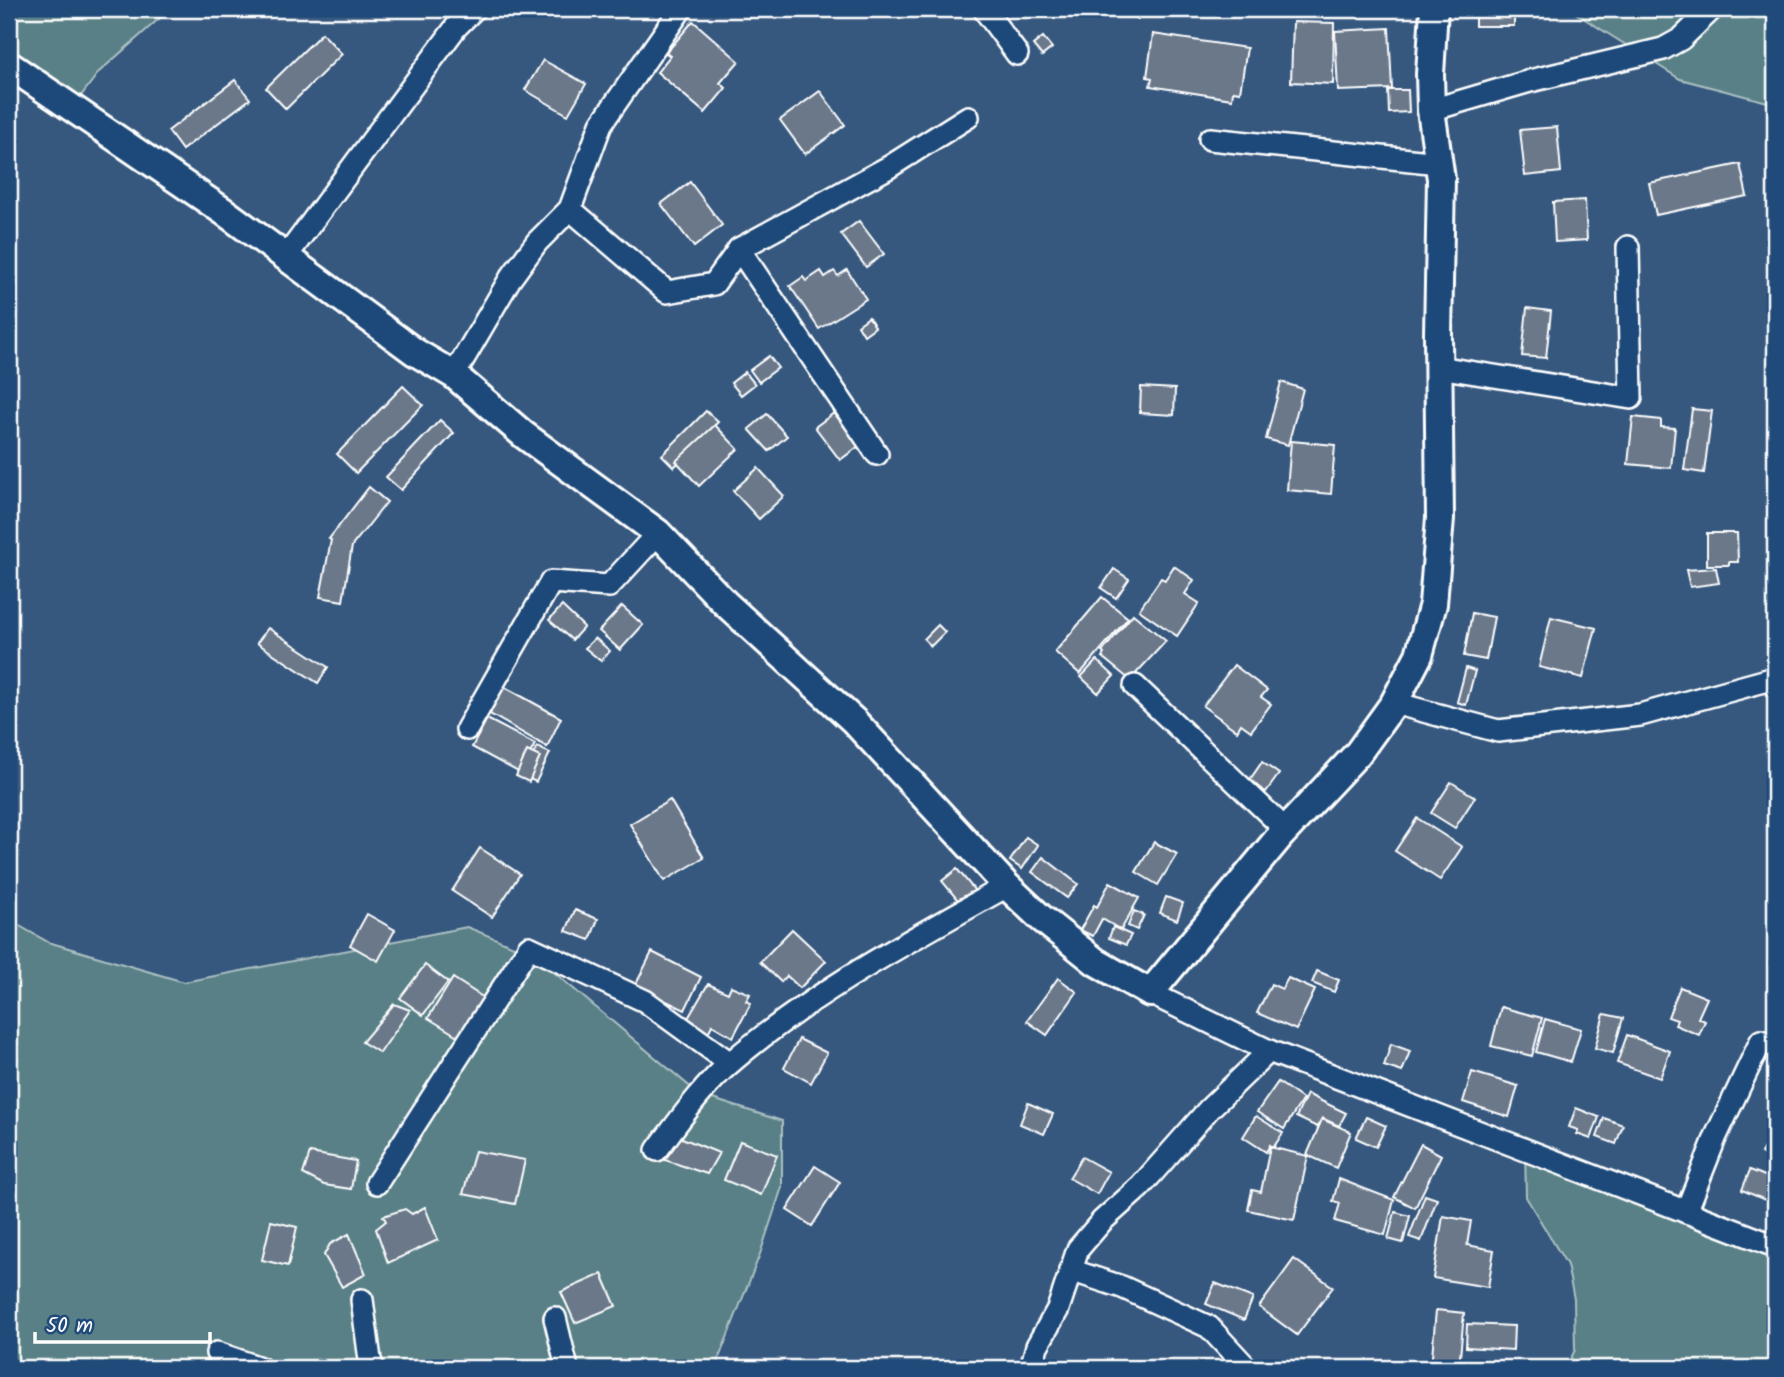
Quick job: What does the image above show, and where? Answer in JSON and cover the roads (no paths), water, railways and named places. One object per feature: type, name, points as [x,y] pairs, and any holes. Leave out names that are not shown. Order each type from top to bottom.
[{"type":"street","points":[[286,257],[456,27],[474,9]]},
{"type":"street","points":[[454,374],[510,279],[537,242],[570,209],[601,124],[681,9]]},
{"type":"street","points":[[984,9],[1017,54]]},
{"type":"street","points":[[1150,993],[1286,830],[1358,753],[1394,703],[1419,655],[1433,604],[1440,518],[1438,367],[1441,192],[1431,110],[1434,9]]},
{"type":"street","points":[[1431,110],[1530,81],[1663,49],[1681,39],[1712,9]]},
{"type":"street","points":[[9,65],[226,213],[415,352],[454,374],[524,435],[658,533],[725,603],[854,721],[1007,886],[1041,918],[1096,962],[1150,993],[1269,1051],[1775,1246]]},
{"type":"street","points":[[570,209],[667,292],[714,284],[739,248],[889,167],[968,117]]},
{"type":"street","points":[[1210,139],[1439,163]]},
{"type":"street","points":[[1438,367],[1631,398],[1628,247]]},
{"type":"street","points":[[739,248],[877,454]]},
{"type":"street","points":[[467,729],[551,582],[609,586],[658,533]]},
{"type":"street","points":[[1394,703],[1498,731],[1640,715],[1775,678]]},
{"type":"street","points":[[1135,686],[1286,830]]},
{"type":"street","points":[[657,1150],[730,1063],[818,998],[880,958],[1007,886]]},
{"type":"street","points":[[377,1183],[398,1155],[529,947],[645,1002],[730,1063]]},
{"type":"street","points":[[1686,1212],[1716,1136],[1761,1041]]},
{"type":"street","points":[[1031,1368],[1038,1346],[1058,1309],[1078,1249],[1102,1221],[1140,1187],[1209,1109],[1269,1051]]},
{"type":"street","points":[[1070,1270],[1122,1287],[1209,1327],[1247,1368]]},
{"type":"street","points":[[362,1300],[373,1368]]},
{"type":"street","points":[[555,1318],[567,1368]]},
{"type":"street","points":[[217,1353],[260,1368]]}]
